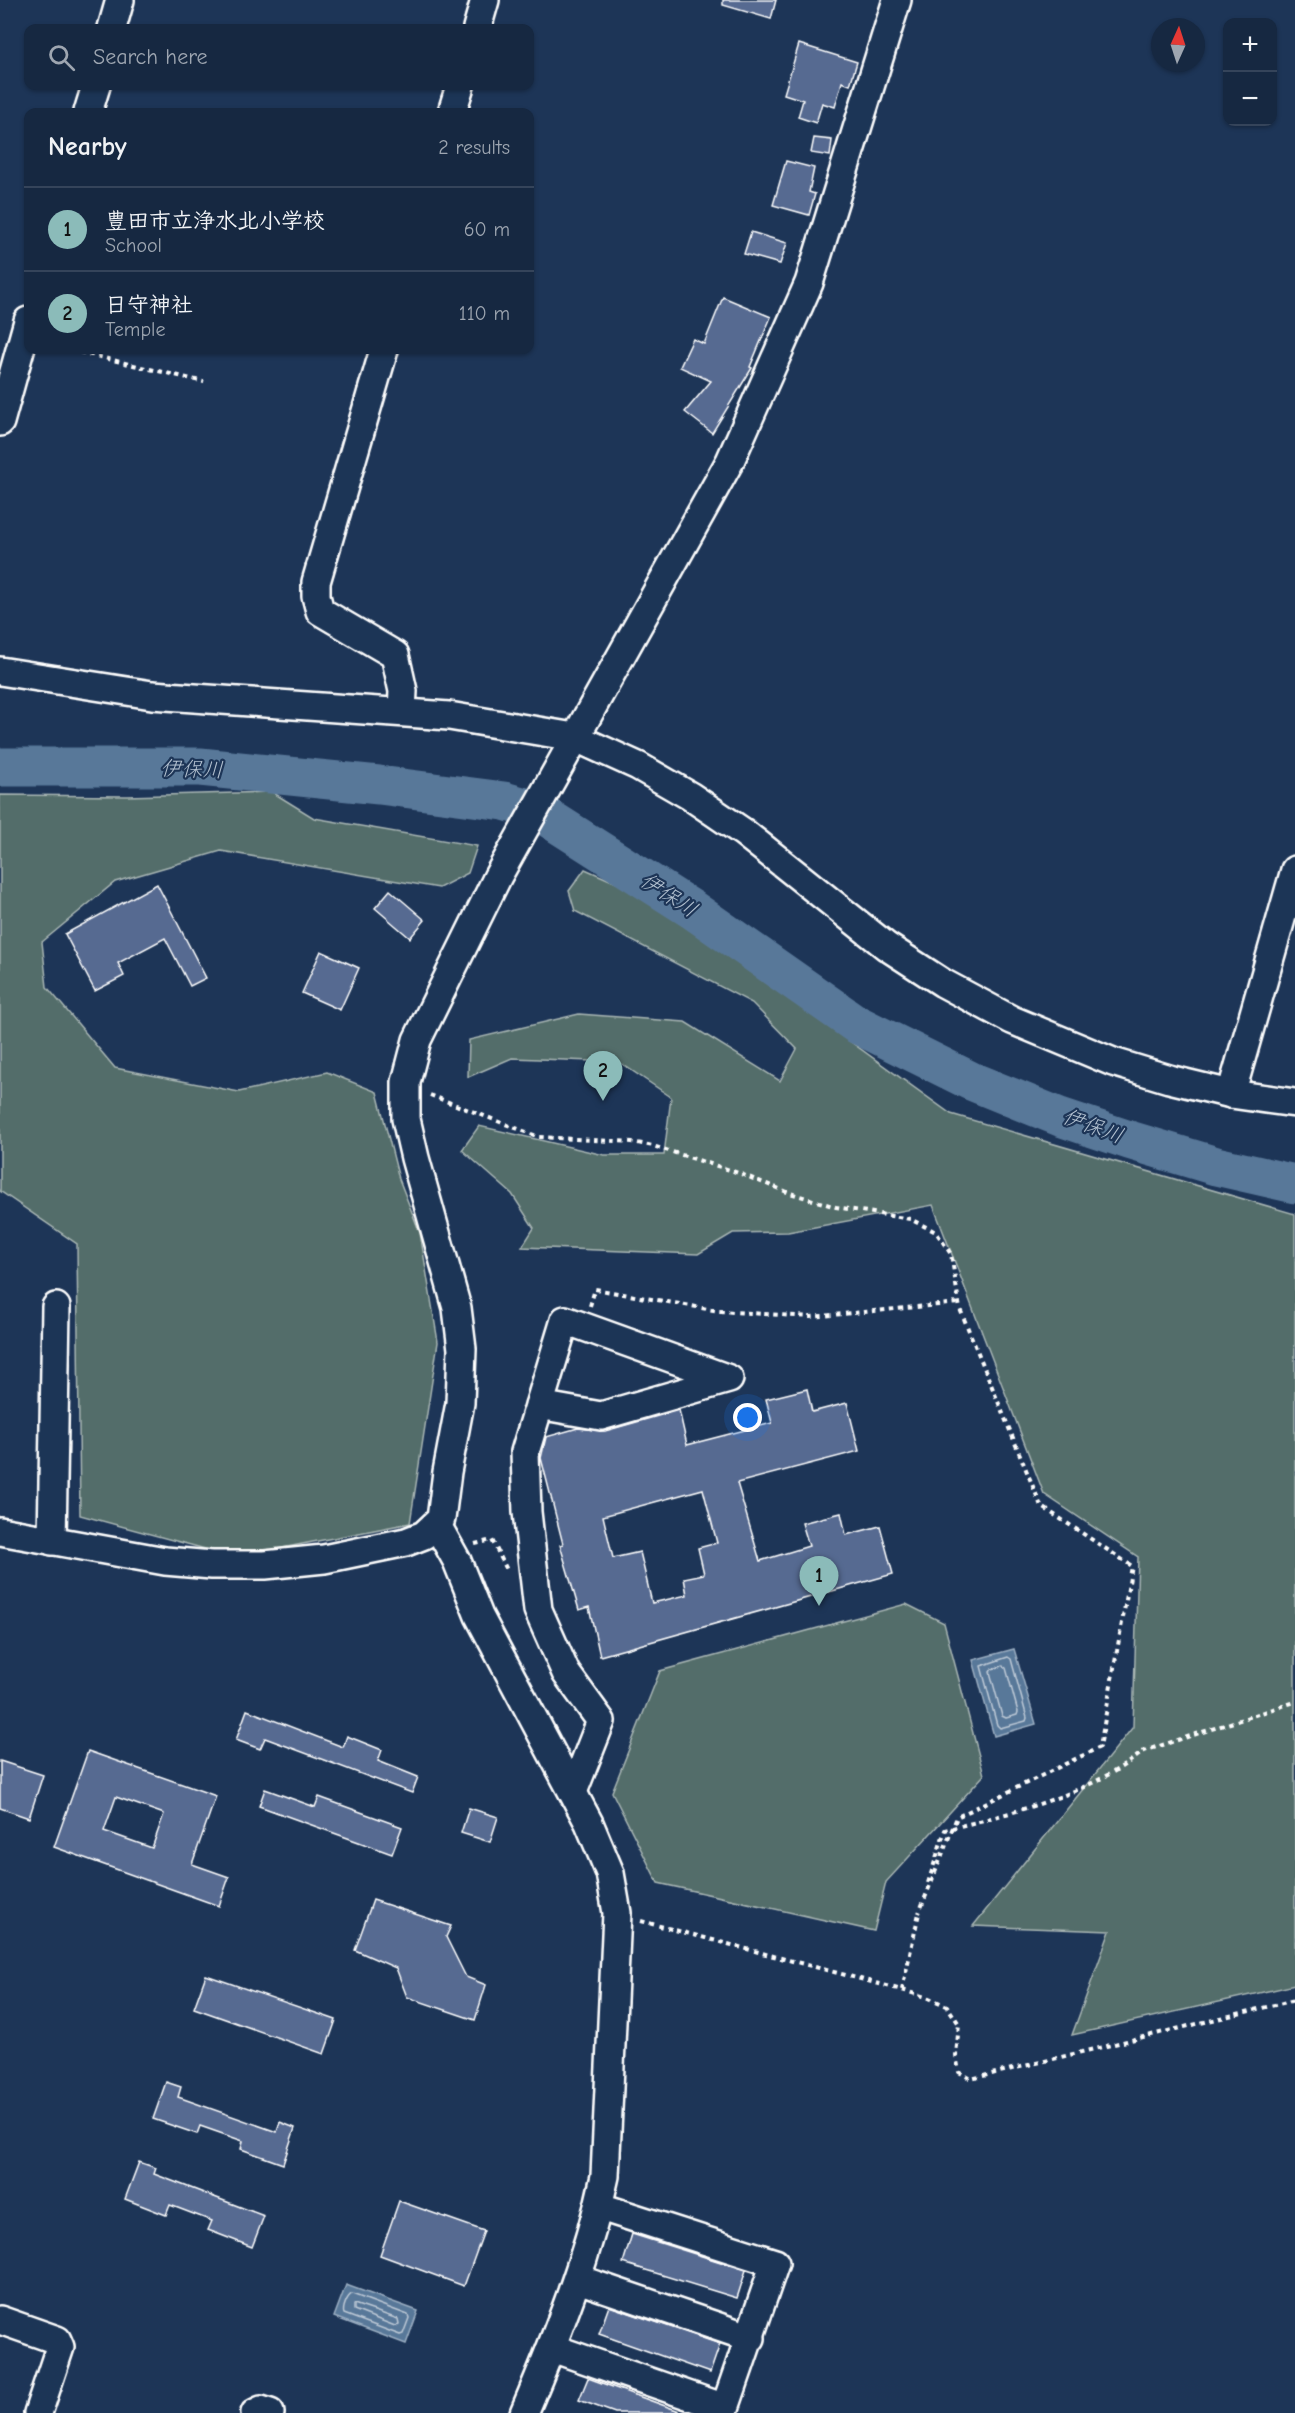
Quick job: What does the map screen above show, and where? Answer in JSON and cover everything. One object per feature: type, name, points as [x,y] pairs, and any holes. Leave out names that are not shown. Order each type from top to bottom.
[{"type":"street","points":[[113,24],[120,0]]},
{"type":"street","points":[[478,24],[485,0]]},
{"type":"street","points":[[0,1531],[165,1561],[212,1565],[265,1565],[324,1559],[406,1542],[424,1535],[437,1525],[443,1512],[447,1472],[460,1403],[462,1349],[458,1308],[406,1119],[406,1082],[417,1040],[498,876],[730,461],[809,283],[897,0]]},
{"type":"street","points":[[89,108],[95,90]]},
{"type":"street","points":[[453,108],[459,90]]},
{"type":"street","points":[[1,417],[24,335]]},
{"type":"street","points":[[383,354],[316,582],[316,596],[320,611],[395,655],[403,691],[402,712]]},
{"type":"street","points":[[0,671],[152,695],[449,716],[638,766],[690,796],[743,832],[886,946],[943,983],[1012,1020],[1113,1062],[1169,1079],[1231,1094],[1295,1103]]},
{"type":"street","points":[[1231,1094],[1295,870]]},
{"type":"street","points":[[52,1541],[56,1306]]},
{"type":"street","points":[[539,1405],[601,1416],[729,1379],[565,1320],[539,1405],[525,1452],[527,1512],[538,1610],[566,1673],[601,1721],[573,1792]]},
{"type":"street","points":[[437,1525],[457,1561],[479,1616],[589,1822],[610,1873],[617,1913],[607,2160],[598,2210],[578,2279],[524,2413]]},
{"type":"street","points":[[552,2348],[726,2408],[751,2338],[775,2263],[610,2210],[598,2210]]},
{"type":"street","points":[[578,2279],[751,2338]]},
{"type":"street","points":[[0,2320],[57,2340],[60,2347],[38,2413]]},
{"type":"street","points":[[255,2413],[261,2410],[270,2413]]},
{"type":"path","points":[[88,354],[204,382]]},
{"type":"path","points":[[426,1093],[538,1137],[632,1142],[653,1146],[836,1207],[910,1219],[936,1232],[951,1254],[959,1304],[1041,1506],[1132,1566],[1100,1747],[957,1817],[919,1913]]},
{"type":"path","points":[[595,1289],[719,1311],[811,1317],[959,1304]]},
{"type":"path","points":[[902,1990],[919,1913],[945,1830],[1048,1803],[1125,1766],[1144,1751],[1295,1702]]},
{"type":"path","points":[[617,1913],[902,1990],[947,2006],[959,2024],[956,2055],[959,2072],[971,2079],[1295,2000]]},
{"type":"green space","points":[[272,792],[314,818],[477,846],[468,873],[439,888],[221,851],[115,882],[42,942],[47,987],[115,1068],[239,1092],[327,1072],[377,1092],[399,1179],[420,1233],[438,1342],[410,1523],[235,1557],[80,1515],[77,1244],[0,1191],[0,795],[127,796]]},
{"type":"green space","points":[[585,869],[628,888],[787,996],[951,1114],[1295,1214],[1295,1985],[1072,2035],[1110,1931],[973,1926],[1133,1727],[1138,1557],[1044,1494],[933,1205],[788,1232],[733,1233],[698,1254],[522,1247],[534,1228],[512,1194],[462,1150],[479,1126],[604,1155],[664,1155],[671,1097],[619,1062],[512,1058],[468,1077],[469,1040],[579,1014],[685,1022],[780,1081],[797,1049],[752,1003],[575,911],[569,891]]},
{"type":"green space","points":[[906,1604],[944,1623],[984,1775],[886,1882],[874,1931],[658,1883],[612,1792],[660,1671]]},
{"type":"water","points":[[1014,1649],[1036,1724],[994,1736],[973,1660]]},
{"type":"water","points":[[346,2285],[418,2311],[406,2344],[334,2317]]},
{"type":"building","points":[[723,0],[776,0],[771,19],[723,5]]},
{"type":"building","points":[[799,44],[857,62],[850,85],[842,82],[835,107],[822,103],[816,123],[798,117],[803,100],[784,94]]},
{"type":"building","points":[[814,138],[832,140],[830,156],[811,153]]},
{"type":"building","points":[[786,161],[814,168],[809,192],[815,194],[809,215],[773,205]]},
{"type":"building","points":[[751,232],[787,243],[780,264],[744,254]]},
{"type":"building","points":[[723,297],[771,317],[750,367],[752,368],[712,433],[685,412],[711,381],[680,367],[693,339],[704,344]]},
{"type":"building","points":[[157,884],[206,978],[190,986],[165,938],[118,963],[124,976],[95,991],[65,934]]},
{"type":"building","points":[[390,890],[425,920],[410,938],[375,908]]},
{"type":"building","points":[[321,951],[359,968],[340,1010],[302,993]]},
{"type":"building","points":[[807,1389],[812,1412],[847,1403],[859,1451],[737,1483],[760,1561],[809,1546],[802,1523],[841,1513],[846,1535],[880,1526],[893,1574],[600,1656],[589,1607],[579,1610],[560,1545],[563,1544],[541,1458],[546,1437],[578,1428],[605,1431],[679,1410],[687,1445],[772,1423],[766,1399]],"holes":[[[703,1489],[717,1543],[698,1548],[704,1574],[684,1578],[687,1595],[652,1603],[640,1552],[613,1558],[603,1516]]]},
{"type":"building","points":[[247,1710],[343,1747],[347,1736],[382,1750],[378,1761],[418,1777],[412,1793],[265,1738],[260,1749],[236,1740]]},
{"type":"building","points":[[88,1751],[216,1796],[192,1864],[229,1877],[219,1906],[54,1847]],"holes":[[[116,1797],[164,1814],[152,1848],[104,1831]]]},
{"type":"building","points":[[0,1761],[43,1775],[29,1818],[0,1808]]},
{"type":"building","points":[[265,1789],[315,1807],[319,1797],[402,1827],[392,1854],[259,1806]]},
{"type":"building","points":[[469,1808],[498,1817],[490,1842],[461,1833]]},
{"type":"building","points":[[373,1900],[451,1926],[446,1937],[466,1977],[486,1985],[475,2020],[407,1997],[396,1968],[355,1950]]},
{"type":"building","points":[[206,1975],[336,2020],[324,2054],[194,2008]]},
{"type":"building","points":[[166,2082],[181,2087],[178,2097],[277,2132],[280,2122],[295,2128],[283,2164],[241,2149],[243,2141],[200,2126],[197,2134],[153,2119]]},
{"type":"building","points":[[139,2162],[156,2168],[154,2174],[264,2216],[252,2247],[208,2230],[212,2221],[170,2205],[166,2215],[125,2199]]},
{"type":"building","points":[[399,2201],[484,2231],[464,2286],[380,2255]]},
{"type":"building","points":[[632,2234],[746,2270],[737,2298],[623,2263]]},
{"type":"building","points":[[609,2306],[720,2344],[710,2373],[599,2334]]},
{"type":"building","points":[[588,2378],[679,2411],[678,2413],[615,2413],[579,2400]]},
{"type":"waterway","name":"伊保川","points":[[0,767],[200,767],[379,785],[504,801],[536,810],[693,910],[856,1024],[971,1081],[1060,1117],[1129,1140],[1216,1166],[1295,1184]]},
{"type":"place","name":"日守神社","points":[[603,1101]]},
{"type":"place","name":"豊田市立浄水北小学校","points":[[819,1606]]}]
